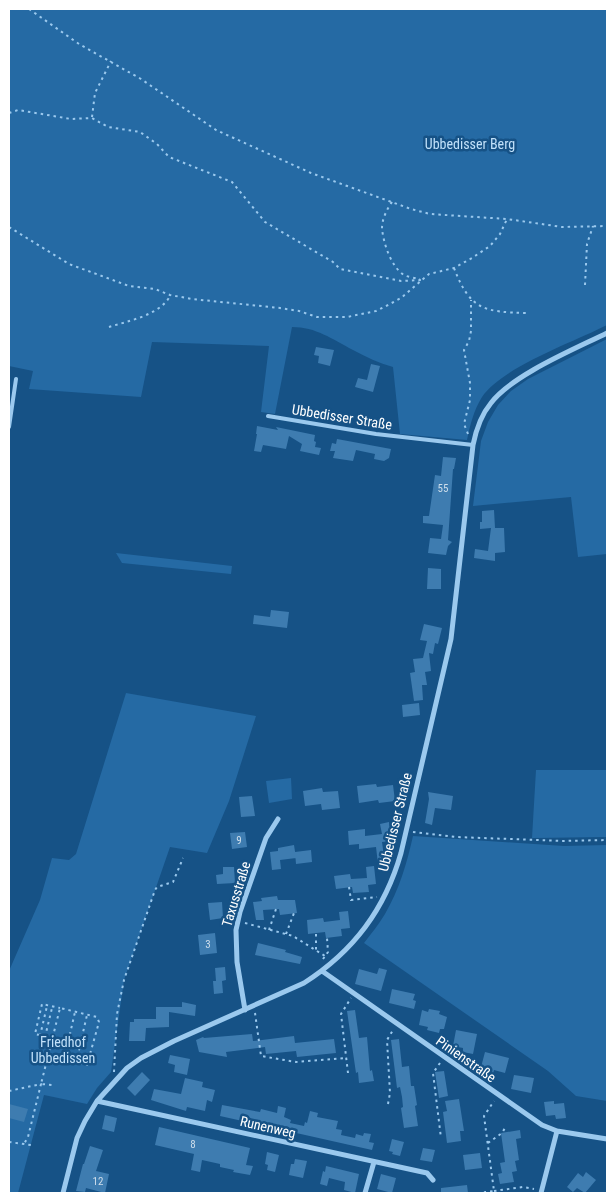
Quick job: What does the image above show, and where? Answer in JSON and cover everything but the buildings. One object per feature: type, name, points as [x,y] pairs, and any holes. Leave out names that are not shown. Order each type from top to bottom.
[{"type":"street","name":"Ubbedisser Straße","points":[[63,1193],[70,1153],[96,1101],[116,1078],[141,1058],[284,993],[322,971],[345,952],[358,938],[384,899],[393,880],[407,831],[451,639],[472,445],[480,419],[492,400],[506,387],[607,333]]},
{"type":"street","name":"Taxusstraße","points":[[245,1010],[235,950],[235,937],[238,921],[266,838],[278,819]]},
{"type":"street","name":"Pinienstraße","points":[[322,971],[542,1125],[557,1131],[607,1139]]},
{"type":"street","name":"Runenweg","points":[[96,1101],[427,1173],[433,1180]]},
{"type":"street","points":[[542,1192],[557,1131]]},
{"type":"street","points":[[365,1193],[374,1162]]},
{"type":"lane","points":[[9,427],[16,379]]},
{"type":"lane","name":"Ubbedisser Straße","points":[[268,416],[376,434],[472,445]]},
{"type":"path","points":[[30,9],[79,44],[141,78],[216,130],[311,173],[430,214],[507,219],[562,227],[607,226]]},
{"type":"path","points":[[92,118],[95,93],[111,61]]},
{"type":"path","points":[[9,113],[18,110],[71,119],[92,118],[108,127],[140,132],[157,144],[169,158],[232,182],[265,222],[340,268],[400,281],[422,280]]},
{"type":"path","points":[[392,202],[385,213],[382,227],[388,250],[398,269],[405,275],[422,280]]},
{"type":"path","points":[[9,227],[69,264],[128,286],[156,289],[170,296],[280,308],[299,311],[317,317],[347,317],[376,311],[388,306],[401,298],[428,274],[454,268],[472,258],[490,246],[500,234],[507,219]]},
{"type":"path","points":[[585,285],[586,244],[592,226]]},
{"type":"path","points":[[454,268],[460,285],[471,300],[482,308],[500,312],[526,313]]},
{"type":"path","points":[[109,327],[146,316],[167,302],[170,296]]},
{"type":"path","points":[[464,424],[470,400],[470,383],[464,350],[471,332],[471,300]]},
{"type":"path","points":[[407,831],[457,837],[562,841],[607,840]]},
{"type":"path","points":[[116,1078],[113,1070],[114,1047],[117,1014],[124,980],[155,890],[157,887],[173,882],[183,858]]},
{"type":"path","points":[[349,887],[351,900],[379,897],[384,899]]},
{"type":"path","points":[[269,930],[276,909]]},
{"type":"path","points":[[286,934],[294,913]]},
{"type":"path","points":[[238,921],[293,936],[325,956]]},
{"type":"path","points":[[316,934],[316,950]]},
{"type":"path","points":[[322,962],[328,952],[327,938]]},
{"type":"path","points":[[348,1073],[341,1014],[354,994]]},
{"type":"path","points":[[48,1056],[84,1065],[88,1062],[99,1022],[98,1017],[42,1004],[35,1034],[52,1038]]},
{"type":"path","points":[[40,1036],[47,1005]]},
{"type":"path","points":[[45,1037],[53,1006]]},
{"type":"path","points":[[254,1006],[261,1056],[296,1062],[346,1058]]},
{"type":"path","points":[[24,1144],[28,1137],[60,1008]]},
{"type":"path","points":[[64,1060],[75,1012]]},
{"type":"path","points":[[76,1063],[87,1015]]},
{"type":"path","points":[[388,1104],[390,1093],[386,1040],[397,1024]]},
{"type":"path","points":[[441,1138],[433,1073],[444,1057]]},
{"type":"path","points":[[9,1091],[41,1084],[52,1085]]},
{"type":"path","points":[[494,1191],[484,1116],[498,1095]]},
{"type":"path","points":[[488,1143],[502,1133],[505,1128]]},
{"type":"path","points":[[9,1142],[31,1146]]},
{"type":"path","points":[[484,1193],[522,1187],[542,1192]]},
{"type":"green space","name":"Ubbedisser Berg","points":[[9,9],[607,9],[607,325],[540,356],[505,375],[482,397],[471,423],[467,440],[400,434],[393,367],[368,357],[324,334],[301,328],[292,327],[275,414],[261,412],[269,346],[152,342],[141,397],[29,389],[33,371],[9,366]]},
{"type":"green space","points":[[607,339],[607,554],[578,557],[571,497],[473,506],[481,441],[488,422],[498,405],[511,391],[528,379]]},
{"type":"green space","points":[[116,553],[232,566],[231,574],[122,563]]},
{"type":"green space","name":"Friedhof Ubbedissen","points":[[126,693],[256,716],[229,801],[207,853],[170,847],[124,980],[111,1072],[97,1088],[87,1104],[44,1095],[18,1193],[9,1193],[9,971],[40,900],[52,858],[69,860],[76,854]]},
{"type":"green space","points":[[536,770],[607,770],[607,837],[532,838]]},
{"type":"green space","points":[[291,778],[292,799],[269,803],[266,781]]},
{"type":"green space","points":[[413,836],[564,846],[607,845],[607,1101],[576,1096],[548,1071],[364,943],[383,918],[390,905],[405,866]]}]
